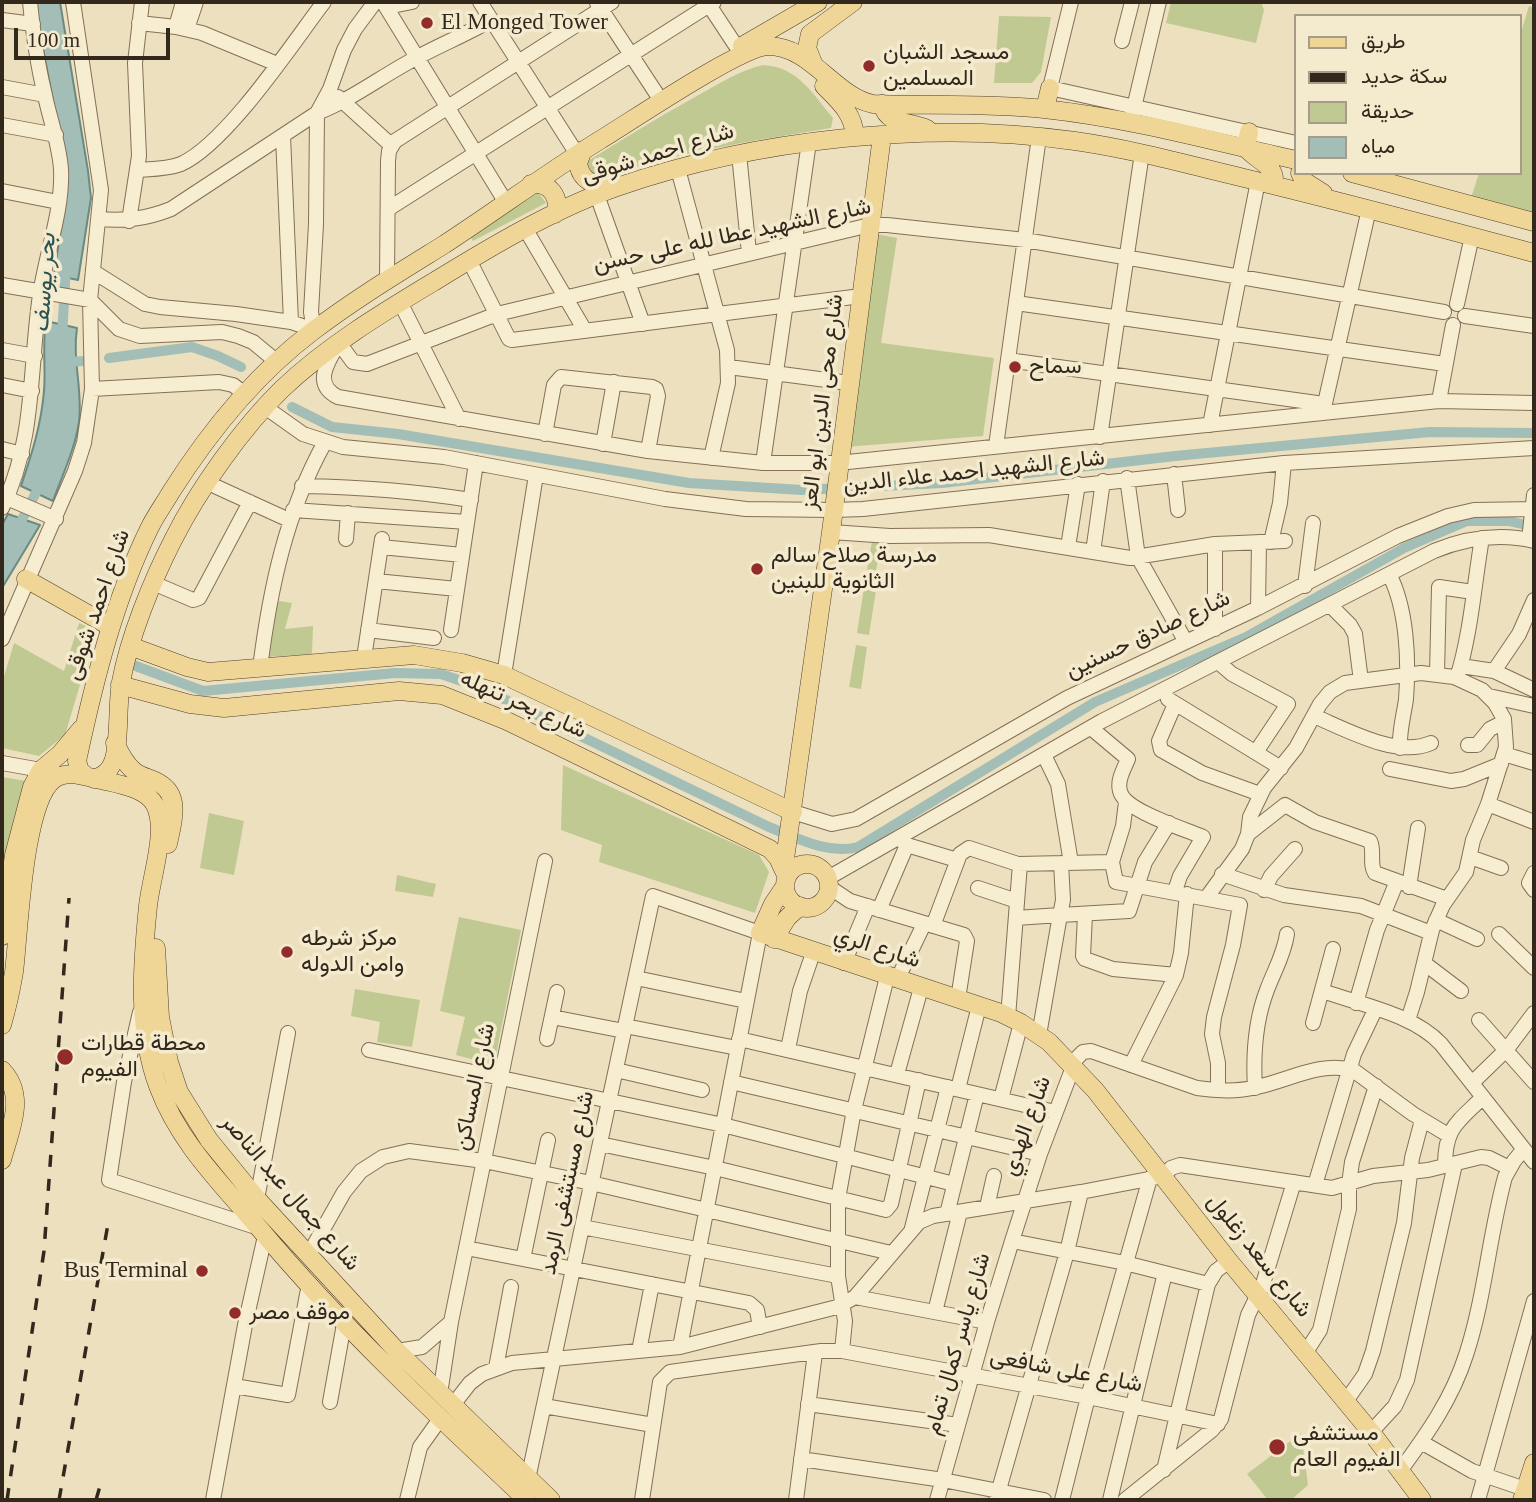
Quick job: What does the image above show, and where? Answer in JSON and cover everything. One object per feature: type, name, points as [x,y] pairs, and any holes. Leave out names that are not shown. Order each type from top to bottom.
[{"type":"main road","points":[[723,66],[738,49],[818,2]]},
{"type":"main road","points":[[814,65],[807,48],[810,34],[853,2]]},
{"type":"main road","name":"شارع احمد شوقى","points":[[1294,158],[1247,140],[1132,115],[986,105],[882,104],[856,99],[814,65],[785,49],[765,46],[755,48],[580,152],[446,243],[387,279],[314,330],[276,361],[245,394],[203,446],[150,526],[111,627],[76,761],[80,771],[91,778],[105,774],[113,762],[120,685],[130,646],[153,583],[185,518],[265,407],[292,380],[338,343],[400,302],[469,260],[606,192],[678,169],[739,154],[809,142],[855,137],[977,133],[1039,137],[1142,153],[1534,253]]},
{"type":"main road","points":[[723,66],[768,54],[789,60],[821,84],[845,107],[855,137]]},
{"type":"main road","points":[[1045,109],[1050,88]]},
{"type":"main road","points":[[882,104],[885,114],[894,121],[917,125],[934,134]]},
{"type":"main road","name":"شارع محى الدين ابو العز","points":[[786,881],[785,859],[835,504],[882,136]]},
{"type":"main road","points":[[1247,140],[1256,159],[1273,170],[1275,178],[1266,183]]},
{"type":"main road","points":[[580,152],[578,163],[584,178],[606,192]]},
{"type":"main road","points":[[1301,175],[1304,181],[1333,200]]},
{"type":"main road","points":[[1359,175],[1534,222]]},
{"type":"main road","points":[[531,184],[542,184],[551,190],[556,199],[555,215]]},
{"type":"main road","points":[[164,504],[169,516],[177,520],[185,518]]},
{"type":"main road","points":[[150,526],[165,524],[172,529],[174,537]]},
{"type":"main road","points":[[26,579],[111,627]]},
{"type":"main road","name":"شارع بحر تنهله","points":[[130,646],[197,670],[221,672],[414,655],[436,657],[503,675],[791,826]]},
{"type":"main road","name":"شارع بحر تنهله","points":[[120,685],[190,704],[224,708],[249,708],[399,691],[442,695],[507,721],[769,849]]},
{"type":"main road","points":[[2,936],[3,915],[19,831],[32,787],[41,770],[60,754],[85,723]]},
{"type":"main road","points":[[2,1025],[14,969],[26,853],[42,795],[50,783],[62,775],[74,774],[138,791],[154,802],[172,798],[165,788],[128,766],[115,743]]},
{"type":"main road","name":"شارع جمال عبد الناصر","points":[[172,798],[173,816],[156,914],[157,980],[165,1045],[173,1078],[209,1140],[257,1199],[397,1351],[527,1500]]},
{"type":"main road","name":"شارع جمال عبد الناصر","points":[[154,802],[160,825],[148,906],[144,1026],[158,1086],[173,1118],[204,1166],[344,1324],[444,1406],[551,1500]]},
{"type":"main road","points":[[791,826],[796,855],[824,872],[828,883],[824,899],[813,906],[800,906],[790,899],[782,865],[769,849],[791,826]]},
{"type":"main road","points":[[767,936],[773,904],[786,881],[796,866],[811,864]]},
{"type":"main road","points":[[767,936],[800,906]]},
{"type":"main road","name":"شارع الري","points":[[767,936],[1015,1020],[1039,1035],[1074,1066]]},
{"type":"main road","name":"شارع سعد زغلول","points":[[1074,1066],[1157,1177],[1306,1352],[1422,1500]]},
{"type":"main road","points":[[2,1070],[12,1082],[16,1101],[2,1160]]},
{"type":"main road","points":[[1524,1495],[1534,1463]]},
{"type":"main road","name":"شارع سعد زغلول","points":[[1402,1474],[1423,1485],[1436,1500]]},
{"type":"street","points":[[30,2],[44,95],[56,135],[61,186],[40,292],[32,391],[22,454],[4,500],[56,519]]},
{"type":"street","points":[[2,639],[26,579],[56,519],[84,443],[92,389],[90,300],[101,190],[73,2]]},
{"type":"street","points":[[129,221],[138,170],[135,64],[142,2]]},
{"type":"street","points":[[182,28],[183,2]]},
{"type":"street","points":[[182,28],[196,2]]},
{"type":"street","points":[[138,170],[171,167],[184,163],[199,152],[232,120],[324,2]]},
{"type":"street","points":[[94,272],[135,299],[153,305],[291,322],[314,330],[311,312],[316,224],[317,113],[355,29],[382,3],[412,2]]},
{"type":"street","points":[[480,2],[580,152]]},
{"type":"street","points":[[1071,2],[1050,88],[1132,115],[1159,2]]},
{"type":"street","points":[[1122,41],[1132,2]]},
{"type":"street","points":[[382,3],[505,201]]},
{"type":"street","points":[[387,209],[710,3],[738,49]]},
{"type":"street","points":[[387,279],[388,162],[392,146],[398,137],[603,4],[662,102]]},
{"type":"street","points":[[2,20],[33,24]]},
{"type":"street","points":[[99,219],[129,221],[151,217],[171,209],[317,113],[344,102],[418,57],[491,20]]},
{"type":"street","points":[[139,23],[182,28],[216,38],[277,64]]},
{"type":"street","points":[[2,86],[44,95]]},
{"type":"street","points":[[330,89],[392,146]]},
{"type":"street","points":[[2,125],[56,135]]},
{"type":"street","points":[[283,136],[291,322]]},
{"type":"street","points":[[996,446],[1039,137]]},
{"type":"street","points":[[1247,140],[1294,143]]},
{"type":"street","points":[[763,463],[809,142]]},
{"type":"street","points":[[1100,437],[1142,153]]},
{"type":"street","points":[[739,154],[749,253]]},
{"type":"street","points":[[678,169],[718,313],[729,367],[711,458]]},
{"type":"street","points":[[1210,425],[1239,275],[1266,183]]},
{"type":"street","points":[[2,191],[58,202]]},
{"type":"street","points":[[606,192],[628,282],[643,324]]},
{"type":"street","points":[[1008,360],[1217,389],[1323,409],[1369,209]]},
{"type":"street","name":"شارع الشهيد عطا لله على حسن","points":[[338,343],[349,359],[362,365],[496,314],[870,225],[1025,240],[1349,296],[1456,311],[1534,327]]},
{"type":"street","points":[[526,230],[584,330]]},
{"type":"street","points":[[1439,401],[1453,325],[1447,322],[1456,311],[1472,236]]},
{"type":"street","points":[[469,260],[510,340],[860,296]]},
{"type":"street","points":[[2,285],[90,300],[119,329],[129,333],[152,337],[222,332],[238,335],[253,342],[276,361]]},
{"type":"street","points":[[400,302],[459,419]]},
{"type":"street","points":[[1016,303],[1445,364]]},
{"type":"street","name":"شارع الشهيد احمد علاء الدين","points":[[338,343],[323,374],[325,386],[333,394],[459,419],[648,451],[838,470],[996,446],[1210,425],[1323,409],[1439,401],[1534,403]]},
{"type":"street","points":[[2,350],[35,356]]},
{"type":"street","points":[[729,367],[849,383]]},
{"type":"street","points":[[545,434],[554,385],[558,378],[565,376],[652,387],[657,393],[648,451]]},
{"type":"street","points":[[92,389],[219,382],[233,386],[245,394]]},
{"type":"street","points":[[603,444],[614,382]]},
{"type":"street","points":[[2,385],[32,391]]},
{"type":"street","name":"شارع الشهيد احمد علاء الدين","points":[[265,407],[303,434],[343,447],[476,463],[666,499],[746,509],[1078,484],[1284,463],[1534,448]]},
{"type":"street","points":[[260,668],[271,592],[291,515],[302,486],[326,442]]},
{"type":"street","points":[[2,449],[22,454]]},
{"type":"street","points":[[451,630],[476,463]]},
{"type":"street","points":[[1258,608],[1280,503],[1284,463]]},
{"type":"street","points":[[1174,474],[1178,510]]},
{"type":"street","points":[[503,675],[536,475]]},
{"type":"street","points":[[1127,478],[1138,557],[1186,642]]},
{"type":"street","points":[[1093,552],[1103,481]]},
{"type":"street","points":[[208,483],[250,502],[291,515],[348,513],[467,522]]},
{"type":"street","points":[[1068,547],[1078,484]]},
{"type":"street","points":[[302,486],[415,491],[471,500]]},
{"type":"street","points":[[153,583],[193,600],[199,598],[250,502]]},
{"type":"street","points":[[958,999],[967,939],[962,934],[846,900],[828,883],[1091,728],[1389,574],[1448,546],[1482,538],[1531,538],[1533,508]]},
{"type":"street","name":"شارع صادق حسنين","points":[[791,826],[832,824],[856,819],[1067,698],[1305,586],[1398,536],[1448,516],[1474,510],[1533,508]]},
{"type":"street","points":[[346,539],[348,513]]},
{"type":"street","points":[[1305,586],[1313,523]]},
{"type":"street","points":[[831,532],[890,536],[989,535],[1121,557],[1138,557],[1215,544],[1272,542]]},
{"type":"street","points":[[1459,672],[1468,640],[1482,538]]},
{"type":"street","points":[[364,658],[382,543],[462,555]]},
{"type":"street","points":[[1215,544],[1215,629]]},
{"type":"street","points":[[1389,574],[1402,605],[1406,675],[1404,710],[1399,733],[1400,748]]},
{"type":"street","points":[[376,581],[457,589]]},
{"type":"street","points":[[1437,674],[1440,587],[1473,592]]},
{"type":"street","points":[[1494,671],[1519,634],[1534,600]]},
{"type":"street","points":[[1330,605],[1355,634],[1361,681]]},
{"type":"street","points":[[368,630],[434,638]]},
{"type":"street","points":[[1218,662],[1232,674],[1288,704],[1256,752]]},
{"type":"street","points":[[1207,897],[1242,849],[1248,834],[1250,817],[1260,794],[1305,734],[1320,704],[1330,692],[1345,683],[1406,675],[1494,671],[1534,690]]},
{"type":"street","points":[[1408,1020],[1433,927],[1447,899],[1462,878],[1503,759],[1507,738],[1500,711],[1489,696],[1459,672]]},
{"type":"street","points":[[1158,692],[1281,768]]},
{"type":"street","points":[[1489,696],[1534,706]]},
{"type":"street","points":[[1175,704],[1159,741],[1161,750],[1202,772],[1260,794]]},
{"type":"street","points":[[1314,716],[1367,738],[1400,748],[1411,749],[1431,743]]},
{"type":"street","points":[[1468,746],[1477,745],[1490,729],[1504,722]]},
{"type":"street","points":[[1091,728],[1128,759],[1119,783],[1120,792],[1126,802],[1203,837],[1180,876],[1183,942],[1176,975],[1131,1065]]},
{"type":"street","points":[[1039,1035],[1063,900],[1067,826],[1058,785],[1044,755]]},
{"type":"street","points":[[1390,769],[1451,781],[1464,779],[1503,759],[1534,763]]},
{"type":"street","points":[[2,763],[41,770]]},
{"type":"street","points":[[1126,802],[1123,826],[1112,862],[1116,882],[1240,905],[1233,945],[1214,1017],[1212,1034],[1218,1090]]},
{"type":"street","points":[[1488,804],[1534,822]]},
{"type":"street","points":[[1248,834],[1285,805],[1315,822],[1370,841],[1373,848],[1373,872],[1447,899]]},
{"type":"street","points":[[1016,918],[1129,911],[1145,862],[1169,823]]},
{"type":"street","points":[[1356,1003],[1383,914],[1403,884],[1418,828]]},
{"type":"street","points":[[903,841],[957,860]]},
{"type":"street","points":[[844,963],[873,908],[903,841]]},
{"type":"street","points":[[849,1301],[838,1276],[838,1199],[854,1110],[892,978],[929,925],[957,860],[963,850],[969,848],[1020,864],[1112,862]]},
{"type":"street","points":[[1264,890],[1271,876],[1295,849]]},
{"type":"street","points":[[1470,857],[1501,868]]},
{"type":"street","name":"شارع المساكن","points":[[444,1406],[451,1322],[545,861]]},
{"type":"street","points":[[1001,1099],[1015,1020],[1016,918],[1020,864]]},
{"type":"street","points":[[1534,873],[1529,883],[1534,890]]},
{"type":"street","points":[[1222,874],[1264,890],[1307,900],[1361,906],[1476,939]]},
{"type":"street","points":[[978,888],[1017,901]]},
{"type":"street","name":"شارع الري","points":[[653,896],[767,936]]},
{"type":"street","name":"شارع مستشفى الرمد","points":[[528,1479],[653,896]]},
{"type":"street","points":[[1085,915],[1085,959],[1113,969],[1176,975]]},
{"type":"street","points":[[1255,1088],[1254,1065],[1261,1009],[1267,989],[1282,959],[1287,934]]},
{"type":"street","points":[[1499,934],[1534,968]]},
{"type":"street","points":[[680,1347],[746,1001],[767,936]]},
{"type":"street","points":[[1313,1023],[1333,949]]},
{"type":"street","points":[[788,1049],[798,1000],[813,953]]},
{"type":"street","points":[[1424,964],[1461,991]]},
{"type":"street","points":[[636,978],[746,1001]]},
{"type":"street","points":[[897,1074],[921,988]]},
{"type":"street","points":[[1323,991],[1408,1020],[1434,1037],[1534,1162]]},
{"type":"street","points":[[547,1039],[557,992]]},
{"type":"street","points":[[144,997],[124,1082],[109,1180],[262,1232],[213,1500]]},
{"type":"street","points":[[912,1229],[937,1130],[979,1006]]},
{"type":"street","points":[[1315,1185],[1349,1069],[1359,1040],[1375,1010]]},
{"type":"street","points":[[1472,1083],[1507,1049],[1534,1013]]},
{"type":"street","points":[[552,1017],[788,1049],[1055,1112]]},
{"type":"street","points":[[1479,1020],[1534,1080]]},
{"type":"street","points":[[257,1199],[288,1034]]},
{"type":"street","points":[[369,1050],[723,1125],[954,1184]]},
{"type":"street","points":[[1074,1066],[1077,1056],[1087,1051],[1197,1088],[1218,1090],[1255,1088],[1329,1067],[1349,1069],[1448,1135]]},
{"type":"street","name":"شارع الهدي","points":[[1024,1202],[1074,1066]]},
{"type":"street","points":[[616,1070],[702,1090]]},
{"type":"street","points":[[600,1144],[888,1209],[919,1080]]},
{"type":"street","points":[[731,1082],[1040,1154]]},
{"type":"street","points":[[1306,1352],[1320,1330],[1349,1209],[1352,1163],[1376,1086]]},
{"type":"street","points":[[935,1312],[953,1213],[954,1184],[977,1094]]},
{"type":"street","points":[[1371,1432],[1395,1406],[1407,1380],[1450,1165],[1445,1145],[1448,1135],[1483,1097]]},
{"type":"street","points":[[1346,1401],[1365,1374],[1373,1351],[1404,1223],[1410,1172],[1422,1120]]},
{"type":"street","points":[[523,1259],[548,1140]]},
{"type":"street","points":[[1402,1474],[1448,1400],[1465,1358],[1477,1318],[1503,1186],[1509,1168],[1523,1150]]},
{"type":"street","points":[[309,1254],[351,1181],[371,1163],[395,1153],[409,1151],[484,1161],[591,1183],[891,1253]]},
{"type":"street","points":[[842,1351],[849,1301],[912,1229],[925,1218],[1157,1177],[1180,1165],[1332,1188],[1384,1174],[1410,1172],[1486,1157],[1509,1168]]},
{"type":"street","points":[[987,1208],[994,1176]]},
{"type":"street","points":[[1062,1500],[1125,1263],[1157,1177]]},
{"type":"street","points":[[1125,1500],[1219,1424],[1248,1315],[1258,1295],[1294,1182]]},
{"type":"street","points":[[997,1496],[1082,1192]]},
{"type":"street","name":"شارع ياسر كمال تمام","points":[[937,1500],[986,1322],[1024,1202]]},
{"type":"street","points":[[582,1227],[838,1276]]},
{"type":"street","points":[[1012,1241],[1125,1263],[1208,1284]]},
{"type":"street","points":[[466,1248],[751,1304],[757,1310],[760,1327]]},
{"type":"street","points":[[1164,1470],[1208,1284],[1216,1271],[1229,1261]]},
{"type":"street","points":[[1110,1500],[1165,1273]]},
{"type":"street","points":[[234,1386],[288,1395],[309,1284]]},
{"type":"street","points":[[639,1351],[652,1284]]},
{"type":"street","points":[[496,1368],[511,1287]]},
{"type":"street","points":[[407,1500],[420,1447],[444,1406],[470,1383],[496,1368],[524,1361],[680,1347],[849,1301],[935,1312],[986,1322]]},
{"type":"street","points":[[1478,1500],[1534,1301]]},
{"type":"street","points":[[397,1351],[422,1347],[451,1322]]},
{"type":"street","points":[[330,1402],[344,1324]]},
{"type":"street","name":"شارع على شافعى","points":[[653,1425],[660,1382],[670,1372],[842,1351],[1088,1396],[1219,1424]]},
{"type":"street","points":[[796,1500],[815,1353]]},
{"type":"street","points":[[808,1404],[958,1425]]},
{"type":"street","points":[[544,1406],[653,1425],[642,1500]]},
{"type":"street","points":[[1421,1442],[1452,1461],[1524,1495]]},
{"type":"street","points":[[801,1459],[943,1480],[997,1496],[1044,1500]]},
{"type":"green space","points":[[1171,2],[1261,2],[1264,10],[1256,43],[1166,23]]},
{"type":"green space","points":[[1529,6],[1534,8],[1534,215],[1471,198],[1478,175],[1522,175],[1522,29]]},
{"type":"green space","points":[[999,16],[1051,17],[1041,72],[1032,83],[994,83]]},
{"type":"green space","points":[[763,65],[786,71],[803,83],[833,118],[831,128],[740,143],[592,180],[583,164],[720,83]]},
{"type":"green space","points":[[536,189],[546,203],[473,241],[467,231]]},
{"type":"green space","points":[[877,234],[897,238],[881,343],[994,358],[983,436],[845,447]]},
{"type":"green space","points":[[872,541],[881,542],[875,577],[866,576]]},
{"type":"green space","points":[[864,588],[876,590],[869,635],[857,633]]},
{"type":"green space","points":[[279,601],[292,603],[285,629],[313,626],[312,654],[267,657],[270,629]]},
{"type":"green space","points":[[79,623],[96,631],[65,735],[39,756],[2,748],[2,683],[14,643],[64,671]]},
{"type":"green space","points":[[856,645],[867,647],[861,689],[849,687]]},
{"type":"green space","points":[[563,765],[759,855],[769,872],[755,913],[599,862],[602,845],[561,830]]},
{"type":"green space","points":[[2,777],[26,781],[2,879]]},
{"type":"green space","points":[[209,813],[244,821],[234,875],[200,868]]},
{"type":"green space","points":[[397,875],[436,884],[433,897],[395,891]]},
{"type":"green space","points":[[459,917],[521,930],[494,1065],[456,1055],[465,1017],[440,1011]]},
{"type":"green space","points":[[355,989],[420,1000],[412,1047],[377,1042],[380,1022],[351,1016]]},
{"type":"green space","points":[[1301,1433],[1308,1485],[1291,1500],[1268,1500],[1247,1474]]},
{"type":"water","points":[[34,2],[60,2],[88,171],[91,198],[78,280],[54,275],[67,186]]},
{"type":"water","points":[[46,321],[77,328],[80,398],[77,432],[53,501],[21,486],[36,439],[43,404]]},
{"type":"water","points":[[8,514],[40,525],[2,588],[2,525]]},
{"type":"waterway","name":"بحر يوسف","points":[[62,337],[66,265]]},
{"type":"waterway","points":[[109,358],[192,347],[241,367]]},
{"type":"waterway","points":[[62,362],[87,361]]},
{"type":"waterway","points":[[292,407],[332,427],[398,434],[689,483],[802,490],[942,483],[1175,456],[1430,432],[1534,433]]},
{"type":"waterway","name":"بحر يوسف","points":[[16,531],[41,483]]},
{"type":"waterway","points":[[133,665],[203,691],[395,673],[441,674],[479,687],[769,827],[813,844],[847,849],[858,847],[1095,702],[1246,637],[1404,548],[1467,521],[1509,521],[1534,527]]},
{"type":"railway","points":[[7,1500],[44,1251],[69,898]]},
{"type":"railway","points":[[59,1500],[108,1224]]},
{"type":"railway","points":[[96,1500],[100,1486]]},
{"type":"place","name":"El Monged Tower","points":[[427,23]]},
{"type":"place","name":"مسجد الشبان المسلمين","points":[[869,66]]},
{"type":"place","name":"سماح","points":[[1015,367]]},
{"type":"place","name":"مدرسة صلاح سالم الثانوية للبنين","points":[[757,569]]},
{"type":"place","name":"مركز شرطه وامن الدوله","points":[[287,952]]},
{"type":"place","name":"محطة قطارات الفيوم","points":[[65,1057]]},
{"type":"place","name":"Bus Terminal","points":[[202,1271]]},
{"type":"place","name":"موقف مصر","points":[[235,1313]]},
{"type":"place","name":"مستشفى الفيوم العام","points":[[1277,1447]]}]
